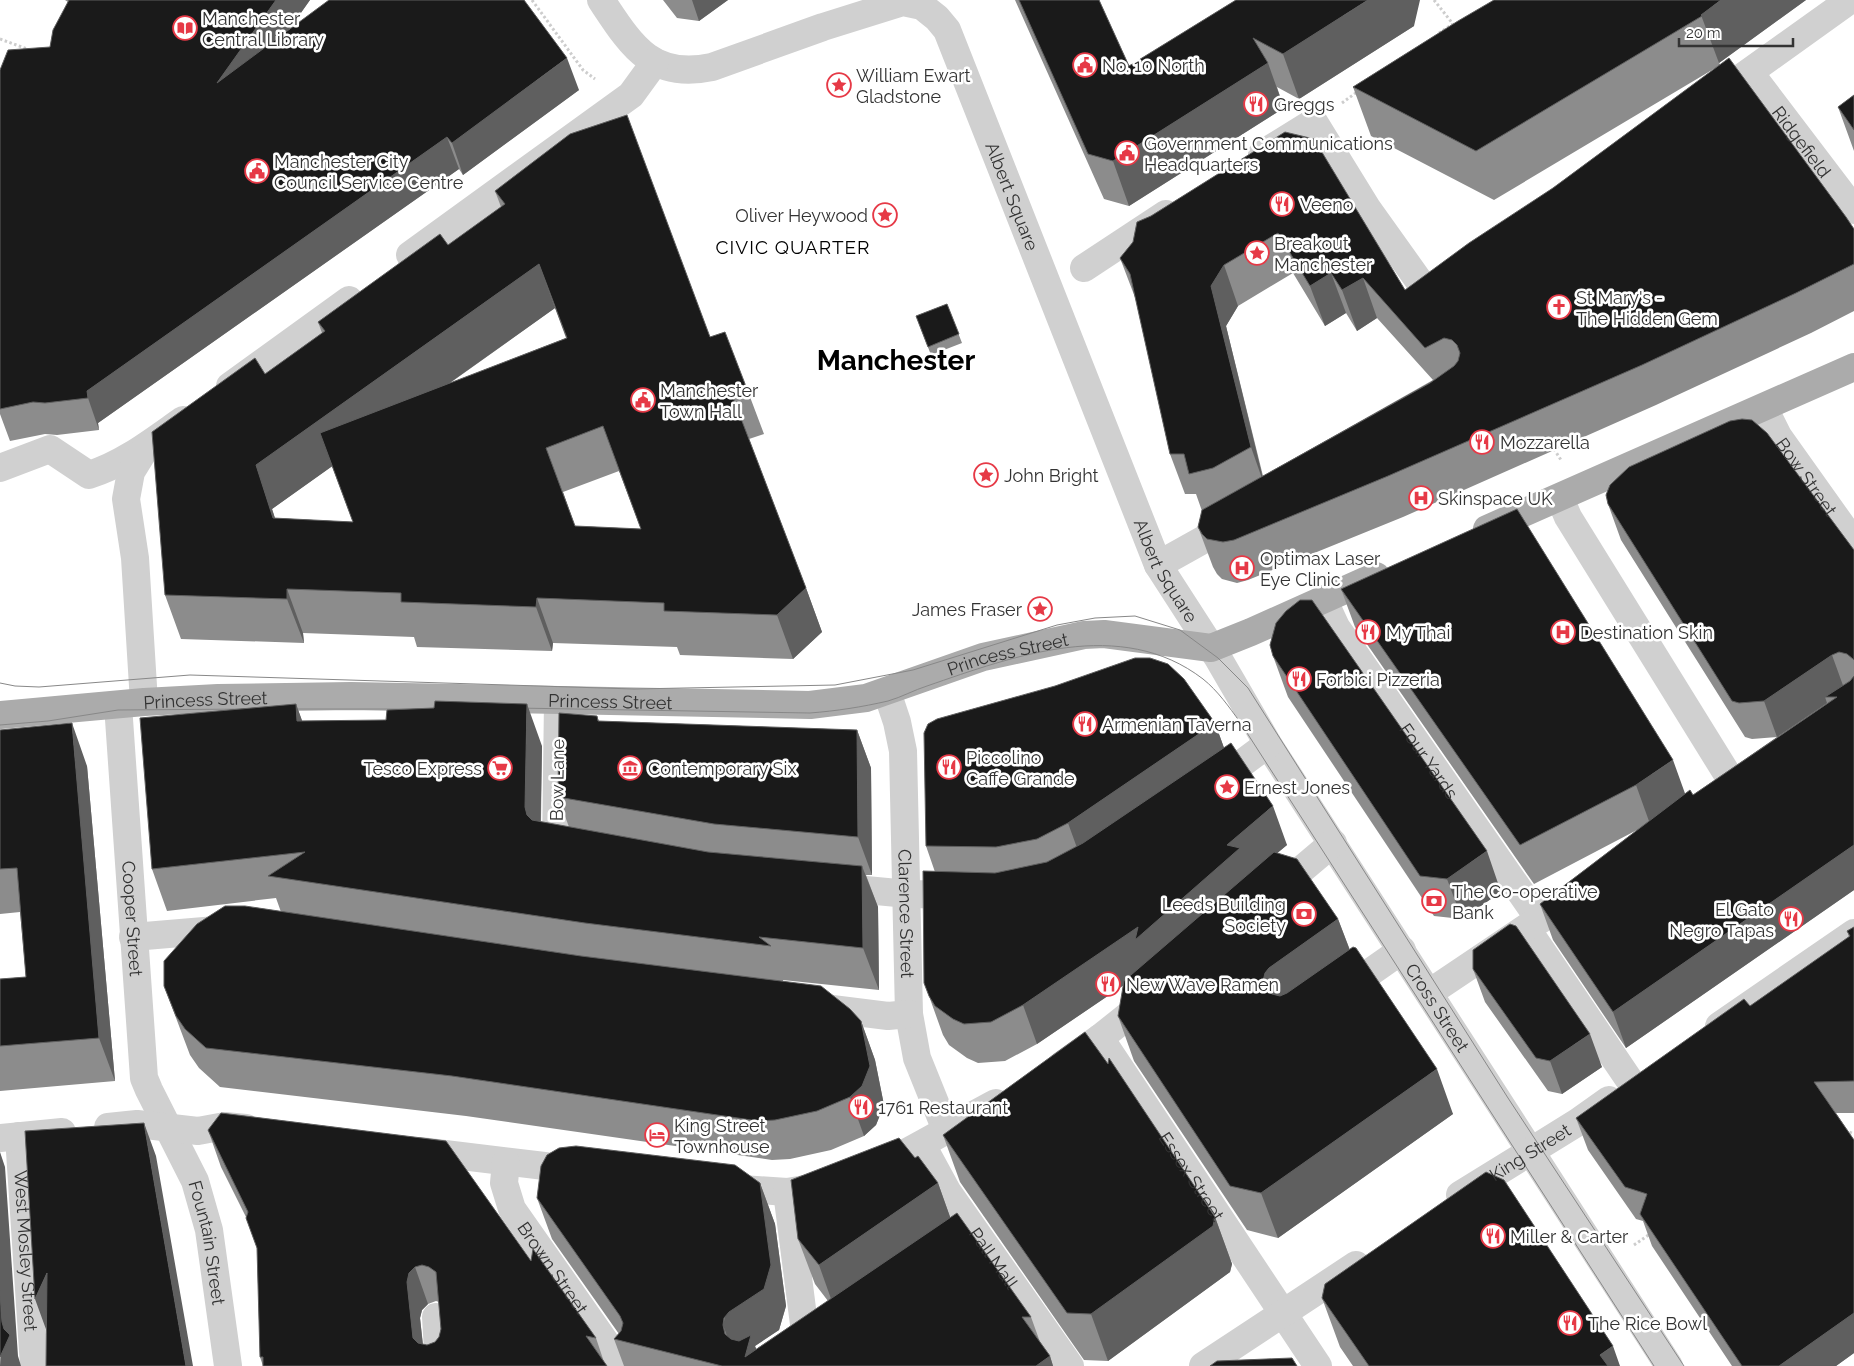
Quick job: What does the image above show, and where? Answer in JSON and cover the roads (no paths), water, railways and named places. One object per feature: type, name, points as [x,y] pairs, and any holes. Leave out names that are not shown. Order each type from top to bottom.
[{"type":"main road","points":[[1460,540],[1560,498],[1854,367]]},
{"type":"main road","points":[[1211,648],[1396,568]]},
{"type":"main road","name":"Princess Street","points":[[0,715],[131,703],[218,698],[351,696],[810,704],[858,699],[887,692],[983,657],[1084,634],[1104,634],[1211,648]]},
{"type":"street","points":[[390,270],[631,95],[655,62],[624,35],[601,0]]},
{"type":"street","points":[[1694,111],[1850,0]]},
{"type":"street","name":"Albert Square","points":[[655,62],[674,70],[694,71],[712,67],[823,27],[903,1],[922,6],[937,18],[946,30],[1158,565],[1211,648]]},
{"type":"street","name":"Ridgefield","points":[[1750,72],[1854,210]]},
{"type":"street","points":[[1239,169],[1314,122],[1367,208],[1429,295],[1469,266]]},
{"type":"street","points":[[1084,268],[1189,200]]},
{"type":"street","points":[[0,468],[50,449],[89,475],[108,469],[148,445],[366,287]]},
{"type":"street","name":"Bow Street","points":[[1764,408],[1778,436],[1854,543]]},
{"type":"street","name":"Cooper Street","points":[[148,445],[130,472],[126,499],[135,558],[131,703],[133,937],[144,1078],[168,1127]]},
{"type":"street","points":[[1560,498],[1568,516],[1726,791],[1757,770]]},
{"type":"street","points":[[1158,565],[1259,509]]},
{"type":"street","name":"Four Yards","points":[[1323,598],[1336,627],[1533,924],[1632,1084]]},
{"type":"street","name":"Cross Street","points":[[1211,648],[1268,744],[1669,1366]]},
{"type":"street","name":"Clarence Street","points":[[887,692],[897,722],[903,751],[908,894],[909,1014],[917,1058],[946,1130]]},
{"type":"street","name":"Bow Lane","points":[[558,701],[556,849],[594,856]]},
{"type":"street","points":[[1193,798],[1268,744]]},
{"type":"street","points":[[1259,905],[1333,843]]},
{"type":"street","points":[[1429,993],[1596,881]]},
{"type":"street","points":[[812,886],[908,894],[990,896]]},
{"type":"street","points":[[133,937],[212,929],[252,930]]},
{"type":"street","points":[[1697,1041],[1854,933]]},
{"type":"street","points":[[1325,1004],[1402,950]]},
{"type":"street","points":[[706,1185],[787,1192],[824,1187],[849,1179],[922,1145],[1030,1084],[1100,1038],[1166,984]]},
{"type":"street","points":[[790,1004],[888,1016],[909,1014]]},
{"type":"street","name":"Essex Street","points":[[1100,1038],[1318,1366]]},
{"type":"street","name":"King Street","points":[[1436,1211],[1578,1122],[1657,1068]]},
{"type":"street","points":[[9,1137],[137,1124],[198,1131],[225,1126],[273,1132]]},
{"type":"street","name":"Fountain Street","points":[[168,1127],[195,1181],[209,1230],[228,1366]]},
{"type":"street","name":"West Mosley Street","points":[[9,1137],[34,1366]]},
{"type":"street","name":"Pall Mall","points":[[922,1145],[947,1191],[1070,1366]]},
{"type":"street","points":[[399,1148],[601,1173]]},
{"type":"street","name":"Brown Street","points":[[506,1162],[504,1182],[512,1208],[622,1366]]},
{"type":"street","points":[[787,1192],[806,1336]]},
{"type":"street","points":[[952,1249],[976,1232]]},
{"type":"street","points":[[1203,1366],[1380,1248]]},
{"type":"street","points":[[436,1317],[439,1366]]},
{"type":"tram line","points":[[0,683],[39,687],[190,675],[634,689],[835,685],[913,670],[1057,625],[1095,618],[1135,616],[1180,630],[1218,658],[1248,688],[1508,1098],[1684,1366]]},
{"type":"tram line","points":[[515,708],[810,713],[888,701],[995,663],[1067,648],[1103,646],[1138,649],[1171,660],[1203,679],[1223,699],[1240,722],[1654,1366]]},
{"type":"tram line","points":[[0,725],[48,721],[118,710],[250,709]]},
{"type":"tram line","points":[[285,709],[437,709]]},
{"type":"place","name":"Manchester Central Library","points":[[185,28]]},
{"type":"place","name":"No. 10 North","points":[[1085,65]]},
{"type":"place","name":"William Ewart Gladstone","points":[[839,85]]},
{"type":"place","name":"Greggs","points":[[1256,104]]},
{"type":"place","name":"Government Communications Headquarters","points":[[1127,153]]},
{"type":"place","name":"Manchester City Council Service Centre","points":[[257,171]]},
{"type":"place","name":"Veeno","points":[[1282,204]]},
{"type":"place","name":"Oliver Heywood","points":[[885,215]]},
{"type":"place","name":"Breakout Manchester","points":[[1257,253]]},
{"type":"place","name":"St Mary's - The Hidden Gem","points":[[1559,307]]},
{"type":"place","name":"Manchester Town Hall","points":[[643,400]]},
{"type":"place","name":"Mozzarella","points":[[1482,442]]},
{"type":"place","name":"John Bright","points":[[986,475]]},
{"type":"place","name":"Skinspace UK","points":[[1421,498]]},
{"type":"place","name":"Optimax Laser Eye Clinic","points":[[1242,568]]},
{"type":"place","name":"James Fraser","points":[[1040,609]]},
{"type":"place","name":"My Thai","points":[[1368,632]]},
{"type":"place","name":"Destination Skin","points":[[1563,632]]},
{"type":"place","name":"Forbici Pizzeria","points":[[1299,679]]},
{"type":"place","name":"Armenian Taverna","points":[[1085,724]]},
{"type":"place","name":"Piccolino Caffe Grande","points":[[949,767]]},
{"type":"place","name":"Tesco Express","points":[[500,768]]},
{"type":"place","name":"Contemporary Six","points":[[630,768]]},
{"type":"place","name":"Ernest Jones","points":[[1227,787]]},
{"type":"place","name":"The Co-operative Bank","points":[[1434,901]]},
{"type":"place","name":"Leeds Building Society","points":[[1304,914]]},
{"type":"place","name":"El Gato Negro Tapas","points":[[1791,919]]},
{"type":"place","name":"New Wave Ramen","points":[[1108,984]]},
{"type":"place","name":"1761 Restaurant","points":[[861,1107]]},
{"type":"place","name":"King Street Townhouse","points":[[657,1135]]},
{"type":"place","name":"Miller & Carter","points":[[1493,1236]]},
{"type":"place","name":"The Rice Bowl","points":[[1570,1323]]},
{"type":"district","name":"CIVIC QUARTER","points":[[793,247]]},
{"type":"district","name":"Manchester","points":[[896,360]]}]
